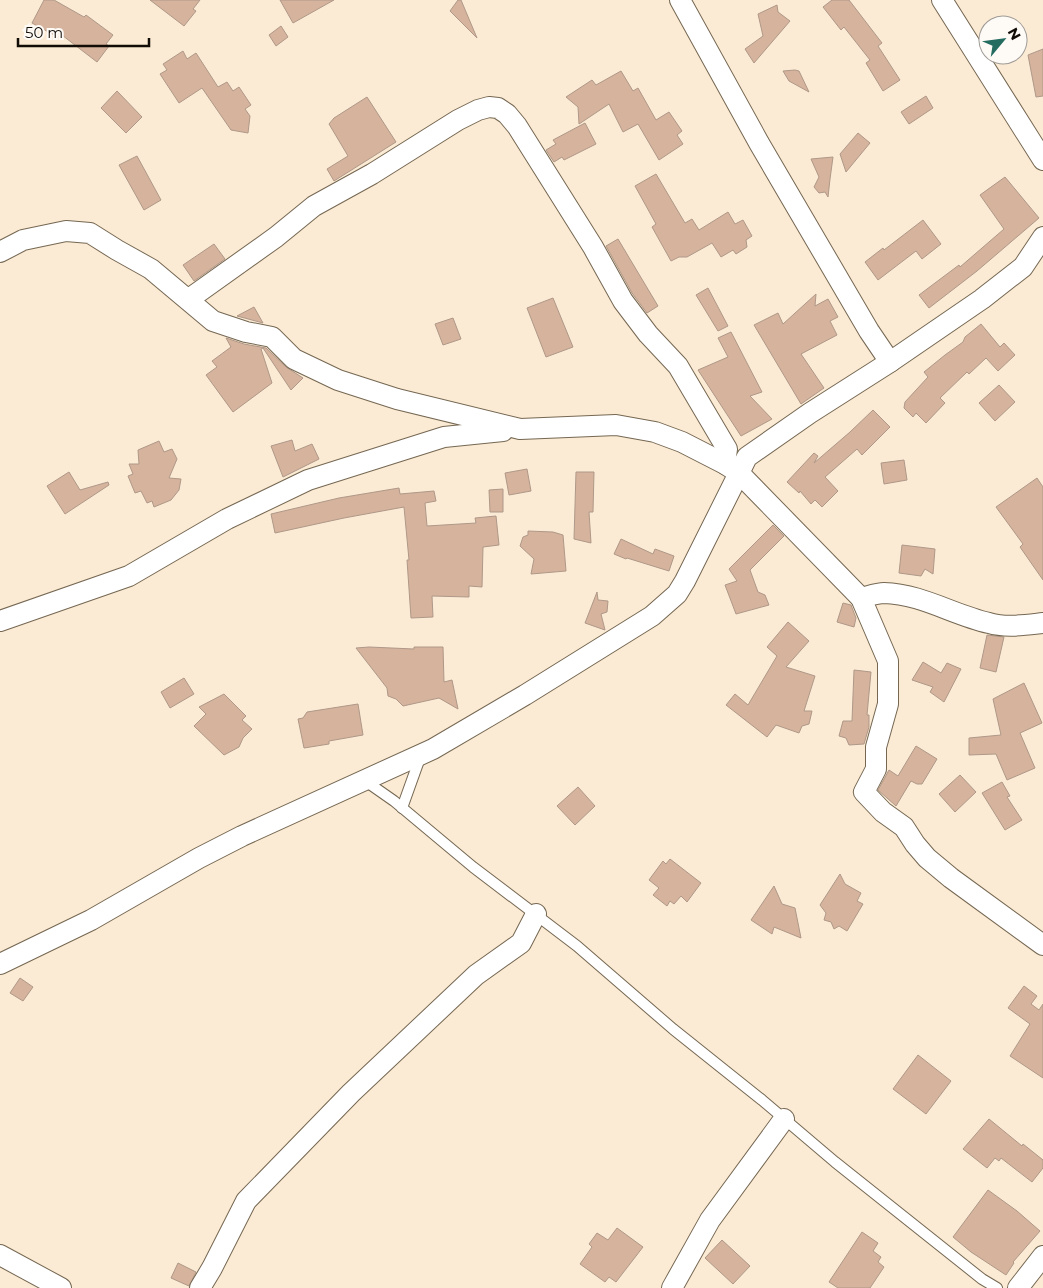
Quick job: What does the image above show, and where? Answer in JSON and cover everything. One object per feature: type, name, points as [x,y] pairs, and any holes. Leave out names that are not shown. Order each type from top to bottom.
[{"type":"street","points":[[680,0],[759,143],[864,322],[890,362]]},
{"type":"street","points":[[942,0],[1043,160]]},
{"type":"street","points":[[189,299],[276,238],[314,206],[372,174],[458,120],[489,106],[498,108],[507,114],[517,126],[593,248],[623,301],[648,334],[678,366],[727,450],[732,468]]},
{"type":"street","points":[[0,252],[23,240],[66,231],[90,233],[151,269],[213,321],[246,332],[272,336],[294,359],[338,380],[397,399],[520,429]]},
{"type":"street","points":[[1,965],[92,920],[199,858],[242,836],[433,749],[525,695],[652,616],[677,594],[685,581],[732,468],[810,413],[890,362],[982,299],[1023,267],[1043,237]]},
{"type":"street","points":[[0,238],[23,240]]},
{"type":"street","points":[[0,621],[129,576],[227,519],[308,480],[444,436],[520,429],[616,425],[655,432],[682,442],[732,468],[861,598],[888,661],[888,704],[876,747],[876,770],[864,792],[883,812],[904,827],[927,858],[1043,946]]},
{"type":"street","points":[[861,598],[883,593],[906,596],[930,602],[989,624],[1005,626],[1043,623]]},
{"type":"street","points":[[200,1288],[246,1201],[351,1093],[469,982],[521,943],[536,914]]},
{"type":"street","points":[[672,1288],[710,1220],[784,1119]]},
{"type":"street","points":[[0,1255],[61,1288]]},
{"type":"street","points":[[1018,1288],[1043,1256]]},
{"type":"lane","points":[[402,808],[421,754]]},
{"type":"lane","points":[[364,780],[402,808],[473,867],[577,946],[673,1029],[834,1162],[996,1288]]},
{"type":"building","points":[[44,0],[54,0],[84,17],[86,15],[113,35],[106,44],[109,46],[97,62],[58,32],[56,36],[32,23]]},
{"type":"building","points":[[150,0],[200,0],[193,9],[196,11],[184,26]]},
{"type":"building","points":[[280,0],[334,0],[293,23]]},
{"type":"building","points":[[458,0],[461,0],[477,38],[450,11]]},
{"type":"building","points":[[832,0],[849,0],[882,43],[878,46],[900,80],[883,91],[866,63],[870,60],[844,27],[841,30],[823,7]]},
{"type":"building","points":[[777,5],[778,12],[790,21],[754,63],[745,49],[763,36],[758,14]]},
{"type":"building","points":[[281,26],[288,37],[276,46],[269,35]]},
{"type":"building","points":[[1043,49],[1043,96],[1036,97],[1028,55]]},
{"type":"building","points":[[183,51],[187,59],[196,53],[218,87],[227,82],[233,91],[239,87],[251,105],[245,109],[250,116],[248,133],[231,130],[202,88],[179,103],[160,74],[167,70],[163,64]]},
{"type":"building","points":[[621,71],[633,91],[638,88],[656,120],[669,112],[682,131],[677,135],[683,144],[659,160],[638,124],[623,132],[609,104],[579,124],[578,107],[566,97],[592,80],[596,85]]},
{"type":"building","points":[[783,71],[799,71],[809,92],[789,81]]},
{"type":"building","points":[[117,91],[142,117],[126,133],[101,108]]},
{"type":"building","points":[[926,96],[933,108],[909,124],[901,112]]},
{"type":"building","points":[[367,97],[396,142],[334,181],[327,169],[348,156],[329,124],[334,118]]},
{"type":"building","points":[[585,123],[596,144],[564,160],[562,157],[554,162],[546,150],[556,144],[553,140]]},
{"type":"building","points":[[858,133],[870,143],[846,172],[840,154]]},
{"type":"building","points":[[137,156],[161,200],[144,210],[119,165]]},
{"type":"building","points":[[833,157],[828,197],[825,192],[819,193],[814,187],[819,177],[811,159]]},
{"type":"building","points":[[656,174],[685,223],[692,219],[699,230],[728,212],[735,224],[743,220],[752,236],[746,240],[747,247],[736,254],[733,250],[721,257],[712,243],[687,257],[679,257],[671,261],[652,227],[656,224],[635,186]]},
{"type":"building","points":[[1005,177],[1039,218],[977,271],[929,308],[919,295],[959,265],[960,267],[1004,229],[980,195]]},
{"type":"building","points":[[923,220],[941,244],[922,259],[916,251],[878,280],[865,262]]},
{"type":"building","points":[[618,239],[658,306],[647,313],[632,293],[606,246]]},
{"type":"building","points":[[214,244],[225,259],[194,281],[183,265]]},
{"type":"building","points":[[708,288],[728,326],[718,331],[696,295]]},
{"type":"building","points":[[816,294],[815,306],[828,299],[838,317],[830,321],[837,335],[801,354],[824,388],[801,404],[754,325],[778,313],[783,324]]},
{"type":"building","points":[[553,298],[573,347],[546,357],[527,308]]},
{"type":"building","points":[[254,307],[263,323],[237,316]]},
{"type":"building","points":[[453,318],[461,339],[443,345],[435,324]]},
{"type":"building","points":[[981,324],[1000,347],[1004,343],[1015,355],[998,371],[986,358],[969,374],[967,372],[940,398],[945,403],[926,423],[916,413],[913,417],[904,408],[905,402],[928,377],[924,372],[963,342],[965,337]]},
{"type":"building","points":[[731,332],[762,392],[750,396],[772,419],[741,436],[698,370],[728,357],[718,338]]},
{"type":"building","points":[[226,338],[266,348],[286,367],[303,378],[291,390],[263,348],[261,349],[272,383],[233,412],[206,375],[217,367],[212,361],[231,347]]},
{"type":"building","points":[[999,385],[1015,402],[995,421],[979,403]]},
{"type":"building","points":[[873,410],[890,427],[862,455],[857,449],[825,477],[838,491],[822,507],[815,500],[811,504],[800,491],[799,493],[787,482],[814,453],[818,456],[814,463]]},
{"type":"building","points":[[292,440],[295,451],[312,444],[319,459],[283,477],[271,446]]},
{"type":"building","points":[[159,441],[164,452],[172,449],[177,459],[169,478],[181,479],[179,490],[171,500],[154,507],[152,501],[147,503],[141,491],[135,493],[128,476],[133,474],[129,464],[139,464],[138,450]]},
{"type":"building","points":[[904,460],[907,480],[884,484],[881,463]]},
{"type":"building","points":[[527,469],[531,491],[509,495],[505,473]]},
{"type":"building","points":[[69,472],[80,490],[108,482],[109,485],[65,514],[47,486]]},
{"type":"building","points":[[576,472],[594,472],[593,512],[589,512],[591,543],[574,539]]},
{"type":"building","points":[[1037,478],[1043,487],[1043,580],[1020,547],[1023,544],[996,507]]},
{"type":"building","points":[[399,488],[400,494],[434,491],[436,501],[425,503],[427,526],[476,523],[475,518],[496,516],[499,545],[483,547],[482,587],[469,586],[469,597],[432,596],[433,617],[411,618],[407,560],[409,560],[404,507],[275,533],[271,514],[339,498]]},
{"type":"building","points":[[503,489],[503,512],[490,512],[489,490]]},
{"type":"building","points":[[773,525],[784,536],[750,570],[758,592],[765,595],[769,605],[736,614],[725,585],[737,581],[729,569]]},
{"type":"building","points":[[528,531],[553,532],[563,535],[566,571],[531,574],[534,559],[520,546],[523,537],[528,535]]},
{"type":"building","points":[[621,539],[653,554],[655,549],[674,556],[669,571],[614,554]]},
{"type":"building","points":[[902,545],[935,549],[933,574],[925,569],[921,576],[899,573]]},
{"type":"building","points":[[597,592],[598,600],[608,601],[607,612],[601,614],[605,630],[585,623]]},
{"type":"building","points":[[843,603],[851,605],[856,618],[854,627],[837,622]]},
{"type":"building","points":[[788,622],[809,641],[786,667],[815,676],[804,711],[812,711],[809,724],[802,726],[799,733],[776,725],[767,737],[726,705],[735,694],[748,705],[777,656],[767,647]]},
{"type":"building","points":[[987,635],[1004,637],[996,672],[980,668]]},
{"type":"building","points":[[414,647],[443,647],[444,682],[452,680],[458,709],[439,698],[403,706],[396,699],[388,696],[387,688],[356,648],[414,649]]},
{"type":"building","points":[[923,662],[941,673],[947,663],[961,669],[944,702],[930,692],[933,687],[912,680]]},
{"type":"building","points":[[854,670],[871,672],[867,715],[869,715],[869,727],[864,744],[849,745],[846,738],[839,736],[843,721],[852,721]]},
{"type":"building","points":[[184,678],[194,694],[170,708],[161,692]]},
{"type":"building","points":[[1024,683],[1042,723],[1020,733],[1035,768],[1007,780],[996,754],[969,755],[969,738],[1001,735],[993,699]]},
{"type":"building","points":[[224,694],[246,716],[242,720],[252,729],[243,738],[239,747],[224,755],[194,726],[206,714],[199,707]]},
{"type":"building","points":[[358,704],[363,735],[304,748],[298,719],[303,718],[307,712]]},
{"type":"building","points":[[916,746],[937,759],[922,784],[911,781],[896,806],[878,790],[889,770],[898,776]]},
{"type":"building","points":[[960,775],[976,792],[955,812],[939,794]]},
{"type":"building","points":[[1002,782],[1010,796],[1007,797],[1022,820],[1005,830],[982,793]]},
{"type":"building","points":[[578,787],[595,806],[575,825],[557,806]]},
{"type":"building","points":[[670,859],[701,883],[687,902],[681,896],[674,904],[670,901],[667,906],[653,895],[659,888],[649,880],[663,861],[666,864]]},
{"type":"building","points":[[840,874],[845,884],[861,893],[857,901],[863,904],[847,931],[839,926],[834,929],[831,922],[824,920],[826,913],[820,905]]},
{"type":"building","points":[[774,886],[782,904],[795,908],[801,938],[774,927],[772,934],[751,920]]},
{"type":"building","points":[[20,978],[33,987],[23,1001],[10,993]]},
{"type":"building","points":[[1024,986],[1037,996],[1031,1004],[1039,1010],[1043,1004],[1043,1078],[1010,1056],[1030,1024],[1008,1008]]},
{"type":"building","points":[[918,1055],[951,1081],[926,1114],[893,1089]]},
{"type":"building","points":[[989,1119],[1022,1146],[1023,1144],[1043,1160],[1043,1168],[1032,1182],[1001,1158],[999,1161],[995,1158],[987,1168],[963,1149]]},
{"type":"building","points":[[988,1190],[1040,1231],[1013,1262],[1006,1275],[971,1252],[953,1237]]},
{"type":"building","points":[[617,1228],[643,1247],[616,1282],[609,1277],[605,1282],[580,1264],[592,1247],[589,1244],[597,1233],[608,1240]]},
{"type":"building","points":[[862,1232],[878,1243],[873,1251],[881,1257],[878,1262],[884,1267],[870,1288],[838,1288],[829,1282]]},
{"type":"building","points":[[722,1240],[750,1266],[733,1284],[705,1258]]},
{"type":"building","points":[[178,1263],[196,1272],[189,1286],[171,1278]]}]
